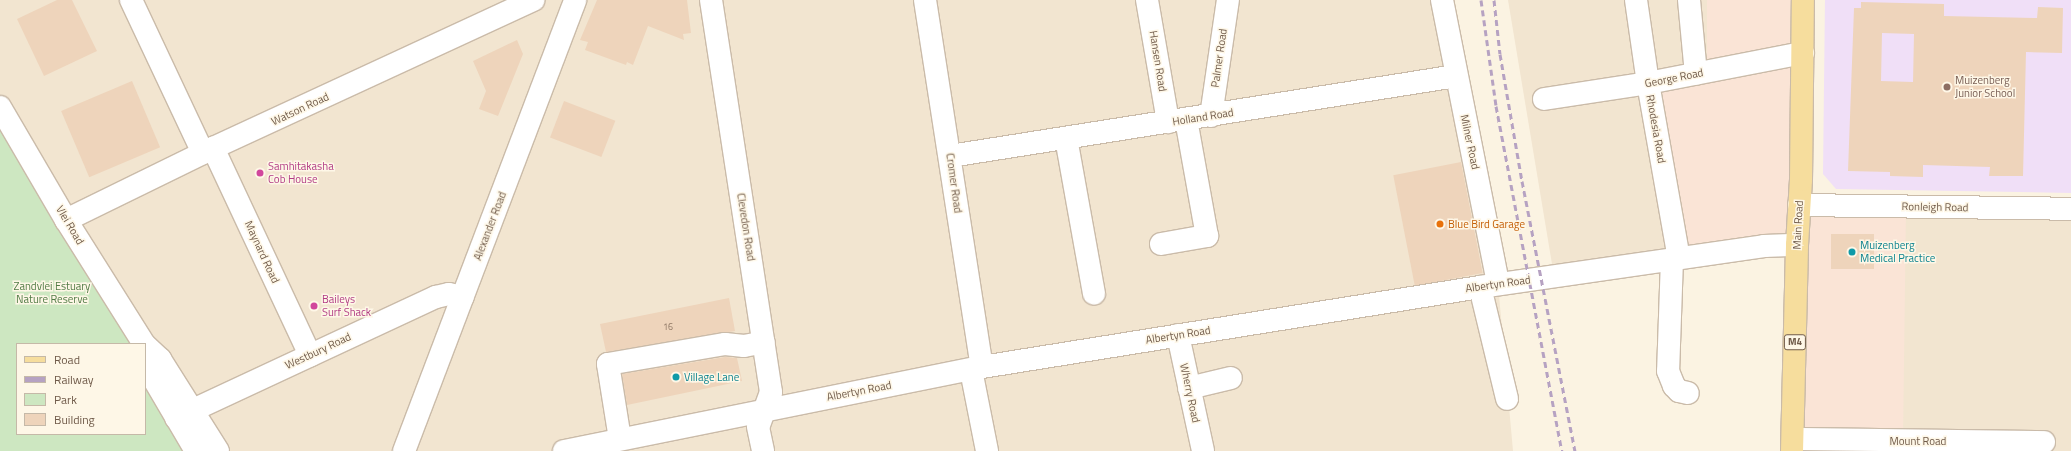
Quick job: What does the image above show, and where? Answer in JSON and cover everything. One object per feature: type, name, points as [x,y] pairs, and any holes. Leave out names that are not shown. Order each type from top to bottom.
[{"type":"main road","name":"Main Road","points":[[1793,445],[1797,245],[1801,180],[1803,0]]},
{"type":"street","name":"Maynard Road","points":[[131,0],[310,355]]},
{"type":"street","name":"Watson Road","points":[[66,220],[208,151],[534,0]]},
{"type":"street","name":"Alexander Road","points":[[404,451],[574,0]]},
{"type":"street","name":"Clevedon Road","points":[[711,0],[771,392],[758,426],[763,451]]},
{"type":"street","name":"Cromer Road","points":[[925,0],[950,156],[987,451]]},
{"type":"street","name":"Hansen Road","points":[[1148,0],[1177,121],[1207,236],[1161,244]]},
{"type":"street","name":"Palmer Road","points":[[1211,116],[1228,0]]},
{"type":"street","name":"Milner Road","points":[[1442,0],[1456,76],[1506,399]]},
{"type":"street","name":"Rhodesia Road","points":[[1636,0],[1676,258],[1668,370],[1674,386],[1679,390],[1688,393]]},
{"type":"street","points":[[1689,0],[1696,74]]},
{"type":"street","name":"George Road","points":[[1544,99],[1648,83],[1803,53]]},
{"type":"street","name":"Holland Road","points":[[950,156],[1211,116],[1456,76]]},
{"type":"street","name":"Vlei Road","points":[[0,107],[66,220],[142,343]]},
{"type":"street","points":[[1066,138],[1094,294]]},
{"type":"street","name":"Ronleigh Road","points":[[1799,205],[2071,209]]},
{"type":"street","name":"Albertyn Road","points":[[564,451],[977,368],[1489,285],[1764,246],[1797,245]]},
{"type":"street","name":"Westbury Road","points":[[184,414],[436,298],[449,294],[463,297]]},
{"type":"street","name":"Wherry Road","points":[[1178,335],[1202,451]]},
{"type":"street","points":[[620,439],[608,364],[725,344],[744,346],[764,342]]},
{"type":"street","name":"Vlei Road","points":[[146,348],[160,359],[184,414],[196,451]]},
{"type":"street","points":[[1189,388],[1230,378]]},
{"type":"street","name":"Vlei Road","points":[[184,414],[218,451]]},
{"type":"street","name":"Mount Road","points":[[1793,445],[2044,442]]},
{"type":"shaded area","points":[[0,0],[1442,0],[1498,284],[1513,451],[196,451],[146,363],[146,343],[134,343],[0,107]]},
{"type":"shaded area","points":[[1508,0],[1707,0],[1707,71],[1679,258],[1554,276]]},
{"type":"shaded area","points":[[1707,0],[1803,0],[1799,204],[1906,207],[1903,441],[1793,439],[1797,245],[1679,258],[1648,83],[1707,71]]},
{"type":"shaded area","name":"Muizenberg Junior School","points":[[1825,0],[2071,0],[2071,193],[1836,189],[1823,174]]},
{"type":"shaded area","points":[[1906,207],[2071,209],[2071,451],[1792,451]]},
{"type":"green space","name":"Zandvlei Estuary Nature Reserve","points":[[0,107],[141,343],[16,343],[16,435],[146,435],[146,360],[196,451],[0,451]]},
{"type":"building","points":[[57,0],[72,0],[97,51],[44,76],[17,19]]},
{"type":"building","points":[[597,0],[687,0],[691,33],[683,34],[684,40],[648,26],[633,65],[627,62],[626,65],[585,50],[588,42],[580,40]]},
{"type":"building","points":[[1861,2],[1944,4],[1944,16],[2037,18],[2038,7],[2063,8],[2062,53],[2026,52],[2023,176],[1989,176],[1990,167],[1923,165],[1923,177],[1890,176],[1890,172],[1848,171],[1854,8],[1861,8]],"holes":[[[1882,33],[1914,34],[1913,82],[1881,81]]]},
{"type":"building","points":[[517,40],[523,54],[498,116],[479,109],[486,91],[473,61]]},
{"type":"building","points":[[132,81],[160,147],[89,177],[61,111]]},
{"type":"building","points":[[564,101],[615,121],[601,157],[550,137]]},
{"type":"building","name":"Blue Bird Garage","points":[[1461,162],[1483,273],[1415,286],[1393,175]]},
{"type":"building","name":"Muizenberg Medical Practice","points":[[1831,234],[1874,234],[1874,269],[1831,269]]},
{"type":"building","name":"Village Lane","points":[[729,298],[735,331],[606,352],[600,324]]},
{"type":"building","name":"Village Lane","points":[[725,357],[737,358],[742,381],[627,405],[622,374]]},
{"type":"railway","points":[[1481,0],[1496,106],[1562,451]]},
{"type":"railway","points":[[1494,0],[1500,54],[1522,181],[1575,451]]},
{"type":"place","name":"Muizenberg Junior School","points":[[1947,87]]},
{"type":"place","name":"Samhitakasha Cob House","points":[[260,173]]},
{"type":"place","name":"Blue Bird Garage","points":[[1440,224]]},
{"type":"place","name":"Muizenberg Medical Practice","points":[[1852,252]]},
{"type":"place","name":"Baileys Surf Shack","points":[[314,306]]},
{"type":"place","name":"Village Lane","points":[[676,377]]}]
